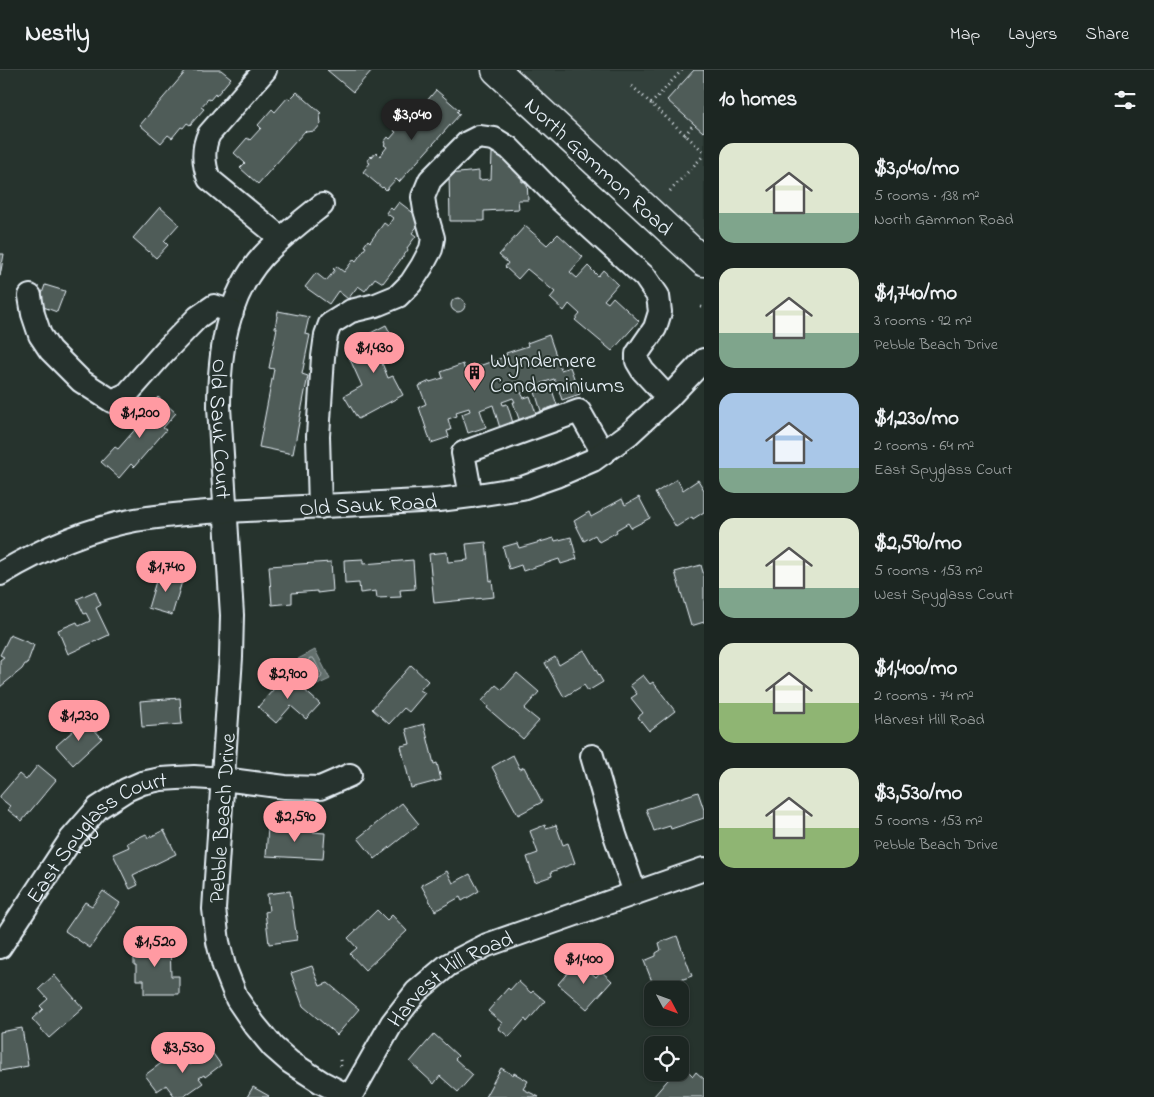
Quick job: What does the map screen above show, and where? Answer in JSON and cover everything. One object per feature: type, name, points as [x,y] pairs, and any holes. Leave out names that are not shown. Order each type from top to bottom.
[{"type":"main road","name":"North Gammon Road","points":[[496,70],[704,262]]},
{"type":"street","points":[[265,70],[209,134],[205,143],[203,157],[208,178],[281,238]]},
{"type":"street","points":[[320,506],[318,436],[323,357],[326,334],[330,324],[351,311],[376,305],[398,296],[411,282],[422,266],[430,249],[432,238],[425,210],[424,197],[430,180],[467,143],[479,137],[494,139],[509,148],[558,198],[645,276],[658,296],[660,312],[655,328],[637,354],[637,361],[643,371],[668,398]]},
{"type":"street","name":"Old Sauk Court","points":[[225,511],[219,376],[227,325],[247,277],[263,256],[281,238],[322,205]]},
{"type":"street","points":[[30,296],[33,314],[40,335],[50,350],[81,381],[112,401],[127,394],[198,317],[214,306],[232,312]]},
{"type":"street","name":"Old Sauk Road","points":[[0,574],[54,545],[94,530],[134,520],[225,511],[439,500],[522,488],[556,476],[593,460],[603,453],[629,434],[668,398],[704,360]]},
{"type":"street","points":[[471,496],[463,453],[579,411],[603,453]]},
{"type":"street","name":"Pebble Beach Drive","points":[[225,511],[232,615],[231,657],[214,909],[218,942],[237,999],[273,1047],[290,1062],[321,1082],[350,1097]]},
{"type":"street","points":[[592,756],[615,835],[635,893]]},
{"type":"street","name":"East Spyglass Court","points":[[0,947],[71,839],[98,808],[126,790],[161,780],[194,777],[285,787],[320,788],[350,775]]},
{"type":"street","name":"Harvest Hill Road","points":[[350,1097],[392,1023],[416,992],[448,965],[487,944],[704,869]]},
{"type":"path","points":[[651,104],[682,70]]},
{"type":"path","points":[[632,86],[704,153],[670,191]]},
{"type":"path","points":[[685,134],[692,126]]},
{"type":"path","points":[[340,1060],[341,1067]]},
{"type":"shaded area","points":[[496,70],[704,70],[704,262]]},
{"type":"water","points":[[315,650],[330,679],[315,686],[303,663],[298,659]]},
{"type":"building","points":[[187,70],[221,70],[231,78],[216,96],[215,94],[210,100],[208,99],[201,107],[204,109],[190,125],[187,123],[172,138],[168,135],[161,143],[140,125]]},
{"type":"building","points":[[327,70],[372,70],[353,92]]},
{"type":"building","points":[[694,70],[704,70],[703,132],[667,100]]},
{"type":"building","points":[[436,90],[459,110],[457,112],[460,114],[399,182],[396,179],[386,190],[382,188],[363,172],[370,163],[367,161],[376,152],[380,156],[387,147],[384,145],[384,142],[388,137],[390,139],[399,125],[400,127],[406,120],[404,119],[409,113],[417,117],[423,110],[421,108]]},
{"type":"building","points":[[297,92],[321,113],[319,114],[321,124],[315,131],[305,131],[258,184],[240,168],[245,163],[234,153],[247,138],[250,140],[261,128],[258,125],[272,109],[275,112],[288,97],[290,99]]},
{"type":"building","points":[[492,153],[509,153],[510,165],[521,166],[522,182],[527,181],[528,200],[518,200],[519,209],[484,211],[484,221],[450,221],[449,174],[479,171],[479,180],[491,179]]},
{"type":"building","points":[[399,202],[422,220],[412,233],[416,236],[407,248],[408,250],[383,283],[375,278],[365,291],[358,286],[348,299],[338,291],[329,304],[305,287],[316,273],[326,281],[336,266],[344,272],[354,259],[356,261],[366,247],[364,246],[368,240],[370,242],[384,223],[388,226],[393,218],[386,213],[390,207],[393,210]]},
{"type":"building","points":[[160,207],[179,224],[164,241],[168,245],[156,258],[133,238]]},
{"type":"building","points":[[525,226],[547,245],[558,234],[583,257],[570,272],[577,278],[588,266],[598,276],[603,270],[618,284],[604,300],[608,303],[613,297],[639,321],[612,351],[575,320],[580,314],[569,304],[564,311],[550,298],[555,292],[527,269],[518,279],[505,267],[508,263],[499,255]]},
{"type":"building","points":[[0,254],[4,254],[0,276]]},
{"type":"building","points":[[45,285],[65,291],[57,312],[38,305]]},
{"type":"building","points":[[458,298],[463,300],[465,305],[463,310],[458,312],[453,310],[451,305],[453,300]]},
{"type":"building","points":[[278,311],[309,317],[305,334],[310,335],[302,374],[308,376],[293,454],[259,447],[274,369],[269,368],[277,328],[275,328]]},
{"type":"building","points":[[386,325],[401,354],[382,363],[388,378],[393,376],[403,395],[358,419],[344,396],[362,386],[349,357],[366,348],[361,338]]},
{"type":"building","name":"Wyndemere Condominiums","points":[[549,335],[561,370],[570,367],[580,394],[562,400],[554,379],[542,383],[545,389],[551,387],[557,405],[541,411],[534,389],[521,393],[524,398],[530,396],[537,416],[520,422],[513,398],[502,402],[503,405],[507,404],[513,423],[500,428],[493,405],[480,410],[486,427],[468,433],[462,414],[470,411],[469,408],[456,412],[457,416],[448,419],[451,430],[447,431],[449,437],[431,443],[419,407],[426,404],[419,386],[443,378],[441,372],[463,364],[465,371],[507,356],[506,353],[528,346],[527,343]]},
{"type":"building","points":[[158,397],[176,413],[163,428],[166,430],[134,467],[131,464],[119,478],[101,462],[115,447],[118,449],[147,416],[144,413]]},
{"type":"building","points":[[677,479],[683,490],[698,480],[704,490],[704,512],[676,527],[655,493]]},
{"type":"building","points":[[639,497],[650,518],[631,528],[628,523],[599,542],[595,535],[584,541],[574,521],[589,512],[591,517],[622,499],[625,505]]},
{"type":"building","points":[[571,537],[577,559],[561,564],[559,559],[523,571],[521,565],[509,569],[503,547],[517,543],[519,548],[554,538],[555,541]]},
{"type":"building","points":[[486,542],[490,581],[492,580],[494,597],[434,603],[429,554],[447,552],[448,562],[468,560],[466,544]]},
{"type":"building","points":[[363,559],[363,564],[413,560],[415,589],[400,590],[401,597],[377,598],[376,591],[360,593],[359,583],[345,584],[344,560]]},
{"type":"building","points":[[331,562],[333,591],[292,593],[292,603],[272,605],[269,566]]},
{"type":"building","points":[[701,565],[704,576],[704,622],[691,626],[675,572]]},
{"type":"building","points":[[159,571],[183,578],[172,615],[148,608]]},
{"type":"building","points":[[95,591],[101,605],[96,608],[109,635],[68,654],[58,630],[77,622],[79,626],[90,621],[86,613],[84,614],[77,599]]},
{"type":"building","points":[[10,635],[34,645],[27,664],[0,687],[0,660],[4,657],[0,655]]},
{"type":"building","points":[[584,650],[603,682],[588,691],[584,685],[564,697],[545,663],[555,657],[559,665]]},
{"type":"building","points":[[411,665],[428,681],[420,690],[425,693],[409,712],[404,708],[389,724],[372,709]]},
{"type":"building","points":[[288,673],[320,704],[306,719],[291,706],[276,723],[258,707]]},
{"type":"building","points":[[517,673],[539,692],[524,709],[539,721],[523,739],[487,708],[488,706],[482,701],[496,685],[502,690]]},
{"type":"building","points":[[643,675],[650,684],[653,682],[675,711],[649,731],[638,717],[643,713],[631,698],[637,694],[630,685]]},
{"type":"building","points":[[180,698],[182,724],[142,727],[140,701]]},
{"type":"building","points":[[85,720],[102,738],[73,765],[56,746]]},
{"type":"building","points":[[424,724],[434,764],[437,763],[441,780],[411,788],[401,746],[410,744],[406,729]]},
{"type":"building","points":[[513,755],[520,769],[524,767],[542,802],[518,815],[492,767]]},
{"type":"building","points":[[38,765],[56,780],[22,821],[8,810],[10,806],[0,796],[19,774],[26,780]]},
{"type":"building","points":[[698,792],[704,810],[704,818],[671,829],[670,826],[654,831],[646,809]]},
{"type":"building","points":[[402,803],[419,824],[375,859],[358,838]]},
{"type":"building","points":[[545,825],[546,828],[556,825],[563,845],[568,843],[575,863],[551,872],[552,876],[535,882],[527,857],[538,853],[530,831]]},
{"type":"building","points":[[268,826],[299,828],[299,831],[325,833],[323,859],[266,856]]},
{"type":"building","points":[[164,830],[176,854],[133,875],[138,885],[130,889],[113,854],[129,847],[127,843],[146,834],[148,838]]},
{"type":"building","points":[[447,871],[453,883],[470,874],[479,891],[462,901],[460,897],[435,911],[421,885]]},
{"type":"building","points":[[103,891],[120,903],[90,948],[65,931],[85,902],[92,906]]},
{"type":"building","points":[[290,891],[297,940],[269,944],[265,912],[269,911],[267,894]]},
{"type":"building","points":[[377,910],[387,920],[392,915],[407,931],[365,970],[350,954],[357,948],[348,938]]},
{"type":"building","points":[[677,936],[692,976],[678,981],[652,981],[644,961],[656,956],[656,953],[661,950],[659,943]]},
{"type":"building","points":[[170,942],[171,976],[179,976],[179,994],[144,994],[144,980],[136,980],[134,943]]},
{"type":"building","points":[[578,961],[596,977],[601,971],[612,981],[587,1009],[558,984]]},
{"type":"building","points":[[312,966],[320,986],[328,983],[359,1009],[337,1035],[303,1006],[291,973]]},
{"type":"building","points":[[54,975],[83,1008],[49,1038],[32,1019],[43,1009],[40,1006],[48,999],[39,989]]},
{"type":"building","points":[[518,981],[531,993],[533,991],[545,1001],[527,1022],[525,1019],[509,1037],[498,1028],[502,1023],[488,1011],[508,988],[510,990]]},
{"type":"building","points":[[22,1028],[28,1066],[0,1071],[0,1032]]},
{"type":"building","points":[[434,1034],[458,1056],[455,1059],[473,1075],[458,1092],[440,1076],[434,1084],[410,1062]]},
{"type":"building","points":[[209,1048],[221,1065],[205,1077],[204,1075],[199,1078],[203,1083],[183,1097],[175,1097],[166,1085],[157,1091],[145,1075],[171,1056],[180,1068],[187,1062],[190,1065],[195,1062],[193,1060]]},
{"type":"building","points":[[501,1068],[528,1081],[523,1089],[539,1097],[485,1097]]},
{"type":"building","points":[[689,1072],[693,1076],[696,1072],[704,1079],[704,1097],[653,1097],[667,1081],[689,1081]]},
{"type":"building","points":[[253,1087],[269,1096],[247,1097]]},
{"type":"place","name":"Wyndemere Condominiums","points":[[474,391]]}]
